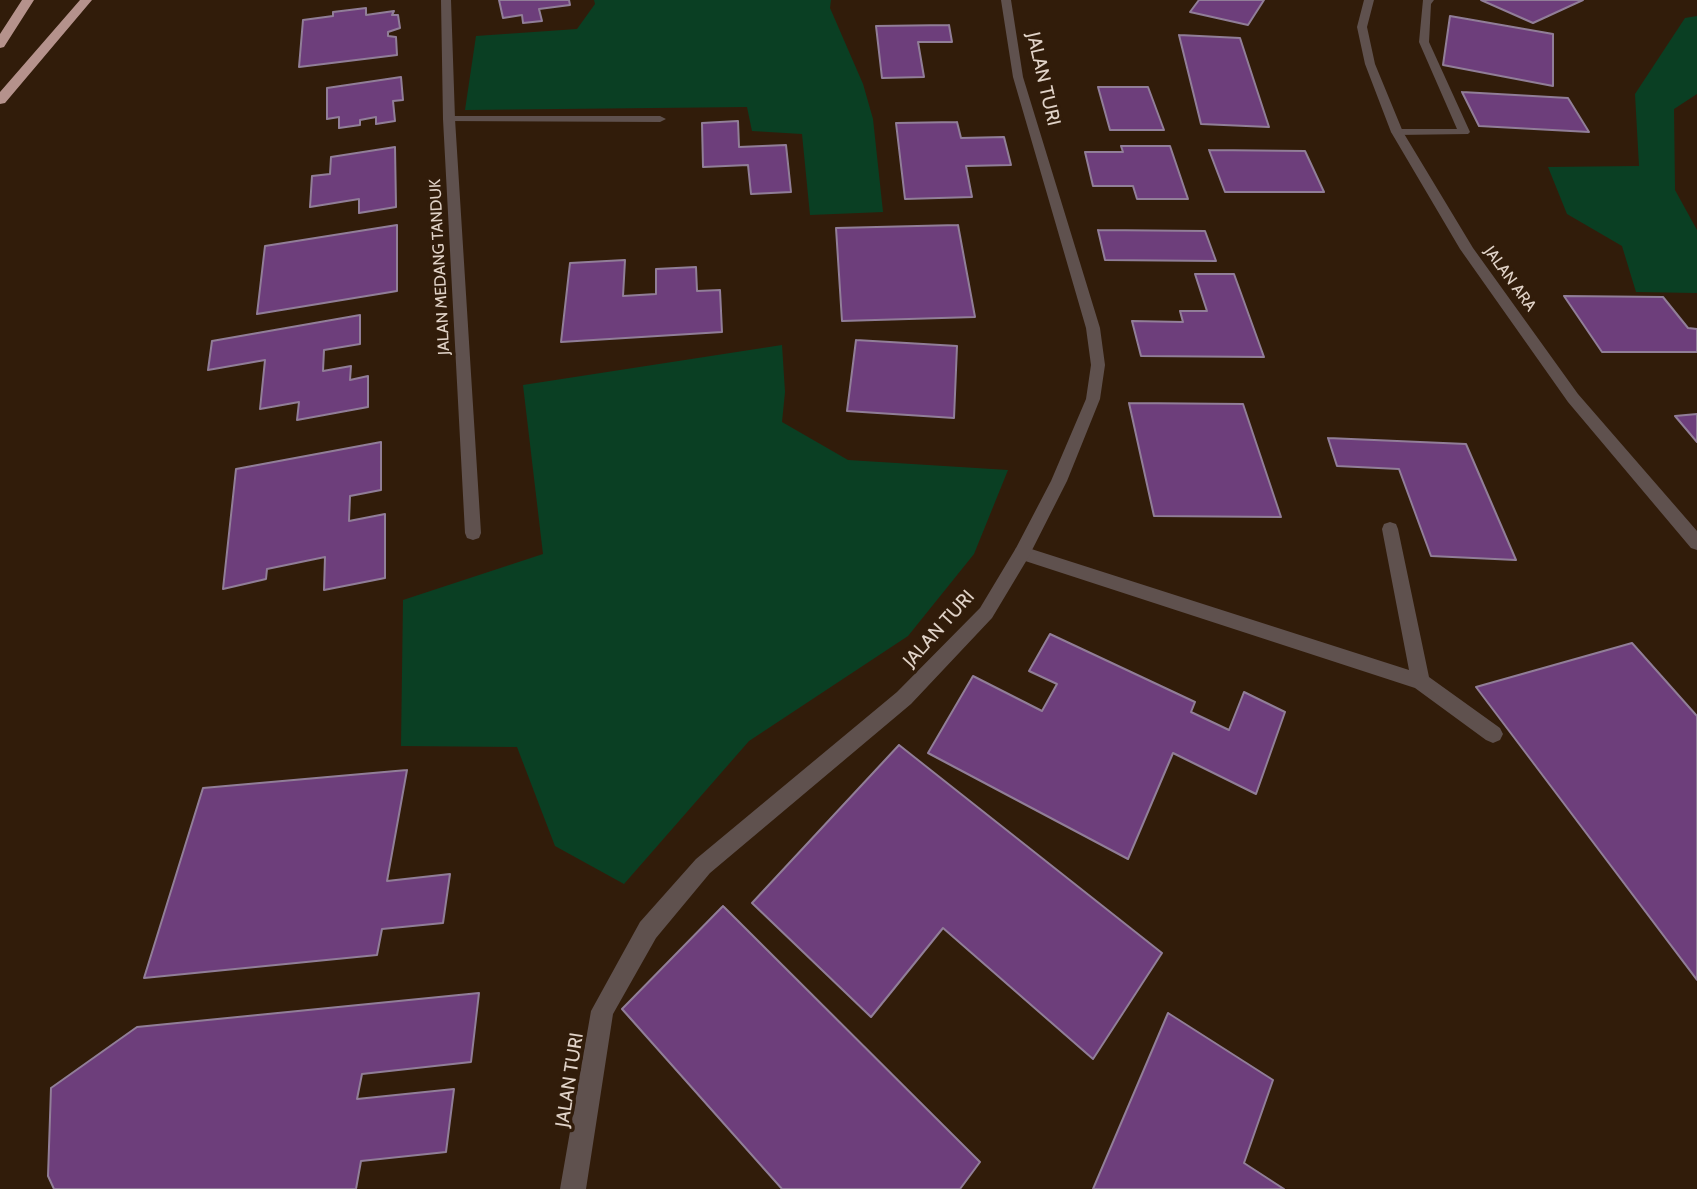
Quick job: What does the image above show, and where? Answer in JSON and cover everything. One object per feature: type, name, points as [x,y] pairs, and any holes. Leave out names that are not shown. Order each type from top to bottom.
[{"type":"highway","points":[[0,25],[27,0]]},
{"type":"highway","points":[[0,44],[27,0]]},
{"type":"highway","points":[[0,100],[86,0]]},
{"type":"street","name":"JALAN MEDANG TANDUK","points":[[446,0],[449,119],[473,533]]},
{"type":"street","name":"JALAN TURI","points":[[573,1189],[602,1011],[648,930],[703,866],[904,698],[986,613],[1022,553],[1059,481],[1093,399],[1098,365],[1093,328],[1018,77],[1006,0]]},
{"type":"street","name":"JALAN ARA","points":[[1369,0],[1362,27],[1364,45],[1397,132],[1467,249],[1573,398],[1697,543]]},
{"type":"street","points":[[1397,132],[1464,132],[1424,42],[1426,3],[1429,0]]},
{"type":"street","points":[[449,119],[660,118]]},
{"type":"street","points":[[1390,529],[1421,682]]},
{"type":"street","points":[[1022,553],[1421,682],[1493,734]]},
{"type":"green space","points":[[594,0],[831,0],[830,8],[863,84],[873,119],[883,212],[810,215],[802,134],[752,131],[747,107],[465,110],[476,36],[577,29],[595,4]]},
{"type":"green space","points":[[1697,16],[1697,94],[1674,109],[1675,190],[1697,230],[1697,293],[1636,292],[1622,246],[1567,214],[1548,167],[1639,166],[1635,94],[1685,18]]},
{"type":"green space","points":[[782,345],[785,392],[782,422],[848,460],[1008,470],[974,554],[908,636],[749,741],[624,884],[555,846],[517,747],[401,746],[403,600],[543,554],[523,385]]},
{"type":"building","points":[[499,0],[569,0],[570,5],[539,9],[542,21],[523,23],[522,15],[503,18]]},
{"type":"building","points":[[1199,0],[1264,0],[1248,25],[1190,12]]},
{"type":"building","points":[[1481,0],[1583,0],[1533,23]]},
{"type":"building","points":[[366,8],[366,15],[394,11],[392,15],[398,15],[400,28],[388,32],[388,36],[396,37],[397,55],[299,67],[303,20],[333,16],[333,12]]},
{"type":"building","points":[[1450,16],[1553,34],[1553,86],[1443,65]]},
{"type":"building","points":[[949,25],[952,42],[918,42],[924,77],[882,78],[876,26]]},
{"type":"building","points":[[1179,35],[1240,38],[1269,127],[1201,124]]},
{"type":"building","points":[[401,77],[403,100],[393,101],[395,121],[376,124],[376,117],[360,120],[360,125],[339,128],[339,117],[327,119],[327,88]]},
{"type":"building","points":[[1098,87],[1148,87],[1164,130],[1110,130]]},
{"type":"building","points":[[1462,92],[1568,98],[1589,132],[1479,126]]},
{"type":"building","points":[[738,121],[739,147],[786,145],[791,192],[751,194],[748,165],[703,167],[702,123]]},
{"type":"building","points":[[957,122],[961,138],[1004,137],[1011,165],[966,166],[972,197],[905,199],[896,123]]},
{"type":"building","points":[[1121,146],[1170,146],[1188,199],[1137,199],[1133,186],[1093,186],[1085,152],[1123,152]]},
{"type":"building","points":[[395,147],[396,207],[359,213],[359,199],[310,207],[312,176],[330,174],[331,157]]},
{"type":"building","points":[[1209,150],[1305,151],[1324,192],[1225,192]]},
{"type":"building","points":[[397,225],[397,291],[257,314],[265,246]]},
{"type":"building","points":[[958,225],[975,317],[842,321],[836,228]]},
{"type":"building","points":[[1098,230],[1205,231],[1216,261],[1105,260]]},
{"type":"building","points":[[625,260],[623,296],[656,294],[656,269],[696,267],[697,291],[720,290],[722,332],[561,342],[570,263]]},
{"type":"building","points":[[1195,274],[1234,274],[1264,357],[1141,356],[1132,321],[1183,322],[1180,311],[1207,311]]},
{"type":"building","points":[[1564,296],[1663,297],[1688,328],[1697,329],[1697,352],[1602,352]]},
{"type":"building","points":[[360,315],[360,344],[324,350],[323,371],[351,366],[350,380],[368,376],[368,407],[297,420],[299,402],[260,409],[265,360],[208,370],[212,341]]},
{"type":"building","points":[[856,340],[957,346],[954,418],[847,411]]},
{"type":"building","points":[[1129,403],[1243,404],[1281,517],[1154,516]]},
{"type":"building","points":[[1697,414],[1697,442],[1675,416]]},
{"type":"building","points":[[1328,438],[1466,444],[1516,560],[1431,556],[1399,469],[1337,466]]},
{"type":"building","points":[[381,442],[381,490],[350,496],[349,521],[385,514],[385,578],[324,590],[325,557],[267,569],[266,579],[223,589],[236,469]]},
{"type":"building","points":[[1050,634],[1195,702],[1191,712],[1229,730],[1244,692],[1285,712],[1256,794],[1173,753],[1128,859],[928,753],[973,676],[1042,711],[1057,684],[1029,671]]},
{"type":"building","points":[[1632,643],[1697,716],[1697,980],[1476,687]]},
{"type":"building","points":[[899,745],[1162,953],[1093,1059],[943,928],[871,1017],[752,903]]},
{"type":"building","points":[[407,770],[387,881],[450,874],[443,923],[382,929],[377,955],[144,978],[203,788]]},
{"type":"building","points":[[723,906],[980,1162],[960,1189],[782,1189],[622,1009]]},
{"type":"building","points":[[479,993],[471,1062],[362,1074],[357,1099],[454,1089],[446,1152],[361,1161],[356,1189],[54,1189],[48,1176],[51,1088],[137,1027]]},
{"type":"building","points":[[1168,1013],[1273,1080],[1244,1163],[1284,1189],[1093,1189]]}]
